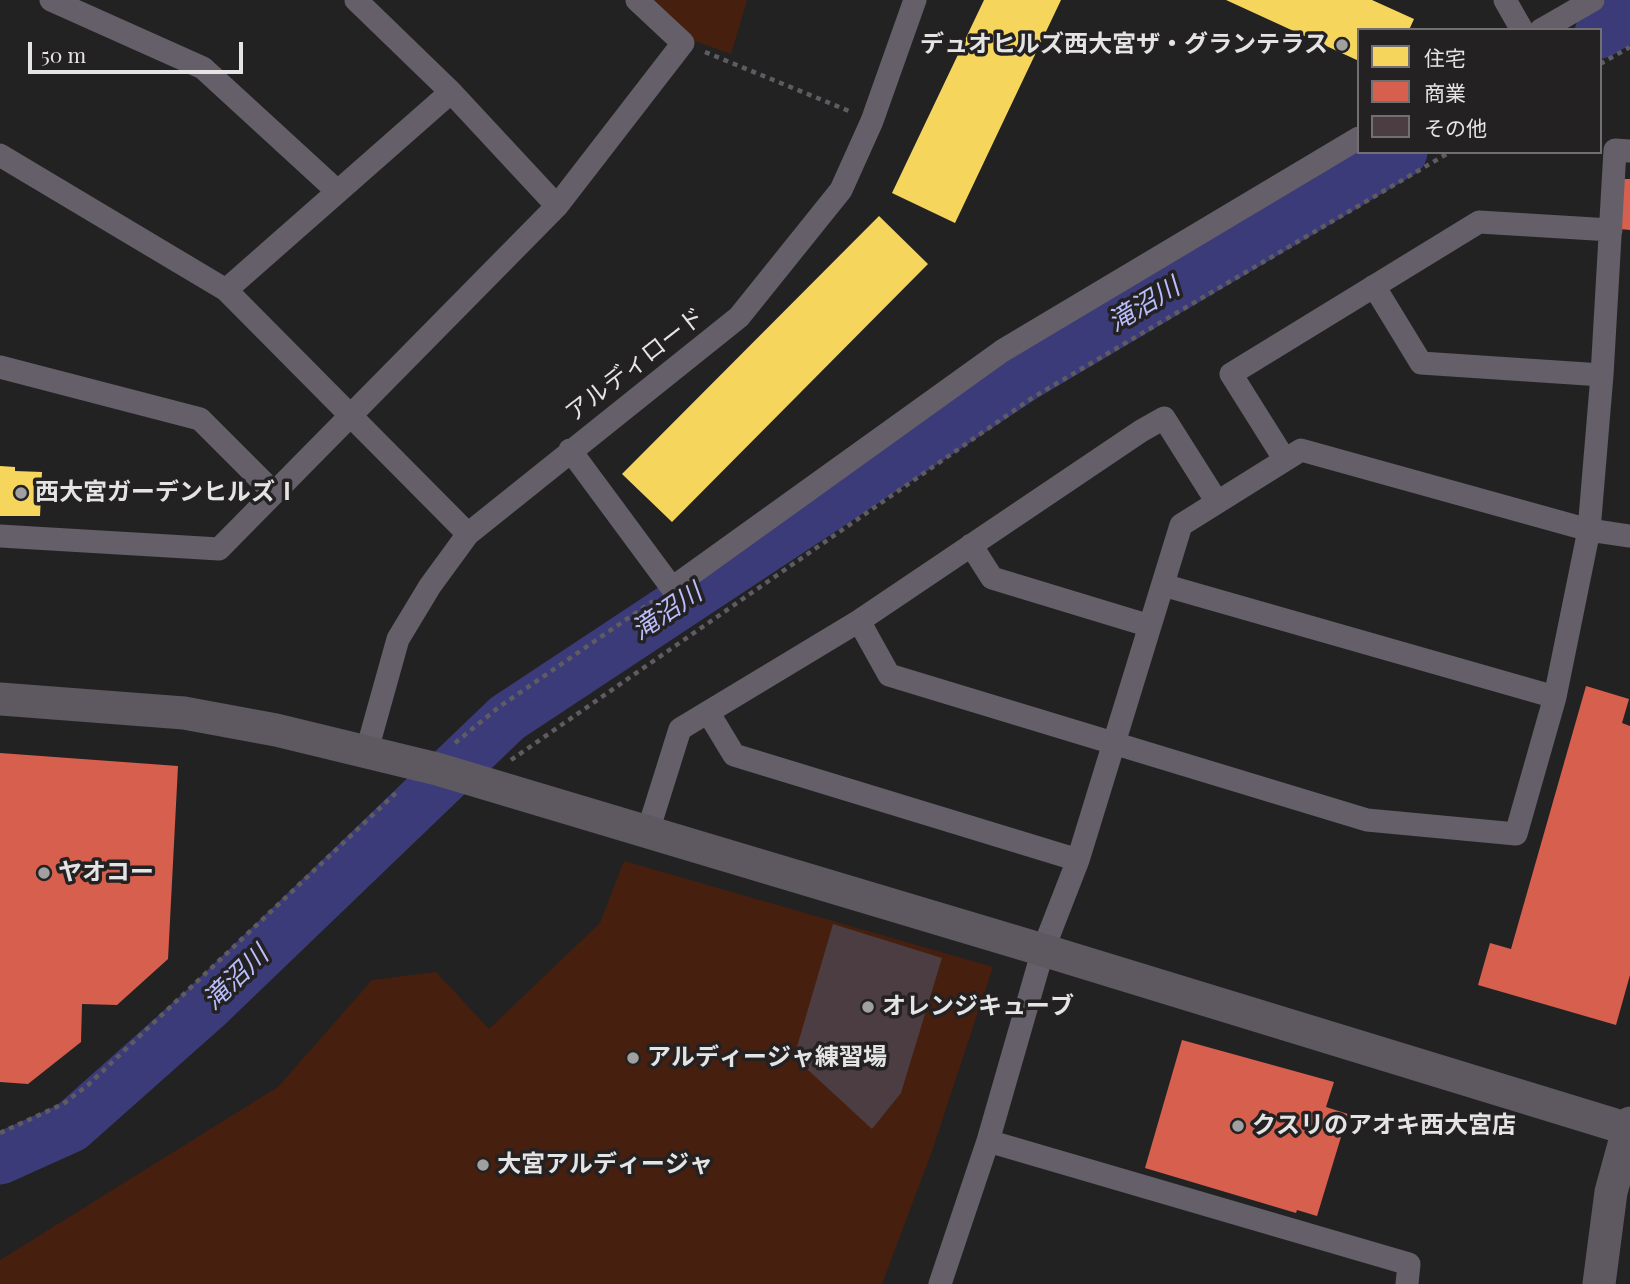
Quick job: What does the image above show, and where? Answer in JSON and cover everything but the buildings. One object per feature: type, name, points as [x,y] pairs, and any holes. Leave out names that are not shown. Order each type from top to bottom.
[{"type":"street","points":[[51,0],[203,68],[336,190]]},
{"type":"street","points":[[356,0],[451,92],[557,206]]},
{"type":"street","points":[[0,536],[219,549],[350,412],[557,206],[683,43],[637,0]]},
{"type":"street","name":"アルディロード","points":[[367,750],[398,639],[430,586],[468,534],[739,317],[841,190],[872,121],[915,0]]},
{"type":"street","points":[[1505,0],[1521,28]]},
{"type":"street","points":[[1544,28],[1593,0]]},
{"type":"street","points":[[226,290],[336,190],[451,92]]},
{"type":"street","points":[[570,450],[672,588],[1002,351],[1357,139]]},
{"type":"street","points":[[859,621],[889,675],[1367,820],[1516,834],[1555,697],[1589,530],[1602,375],[1615,150],[1630,151]]},
{"type":"street","points":[[0,155],[226,290],[350,412],[468,534]]},
{"type":"street","points":[[1284,460],[1231,373],[1479,222],[1611,230]]},
{"type":"street","points":[[1374,286],[1421,363],[1602,375]]},
{"type":"street","points":[[0,367],[200,419],[273,492]]},
{"type":"street","points":[[648,831],[680,729],[859,621],[1164,418],[1217,502]]},
{"type":"street","points":[[940,1284],[988,1141],[1043,950],[1079,860],[1181,525],[1301,450],[1589,530],[1630,536]]},
{"type":"street","points":[[971,545],[992,578],[1150,626]]},
{"type":"street","points":[[1163,585],[1555,697]]},
{"type":"street","points":[[0,699],[184,713],[367,750],[446,756],[485,783],[1629,1127],[1611,1192],[1599,1284]]},
{"type":"street","points":[[708,712],[734,755],[1079,860]]},
{"type":"street","points":[[988,1141],[1409,1264],[1407,1284]]},
{"type":"path","points":[[683,43],[872,121]]},
{"type":"path","points":[[1602,63],[1630,47]]},
{"type":"path","points":[[511,761],[1032,398],[1447,154]]},
{"type":"path","points":[[446,756],[499,707],[672,588]]},
{"type":"path","points":[[0,1133],[63,1104],[88,1085],[404,784]]},
{"type":"shaded area","points":[[647,0],[747,0],[731,54],[692,40]]},
{"type":"shaded area","name":"アルディージャ練習場","points":[[624,861],[993,967],[932,1151],[882,1284],[0,1284],[0,1260],[278,1087],[372,980],[436,972],[489,1029],[600,923]]},
{"type":"waterway","name":"滝沼川","points":[[1602,32],[1630,15]]},
{"type":"waterway","name":"滝沼川","points":[[0,1159],[71,1127],[205,1008],[507,718],[1026,375],[1399,154]]},
{"type":"place","name":"デュオヒルズ西大宮ザ・グランテラス","points":[[1342,45]]},
{"type":"place","name":"西大宮ガーデンヒルズⅠ","points":[[21,493]]},
{"type":"place","name":"ヤオコー","points":[[44,873]]},
{"type":"place","name":"オレンジキューブ","points":[[868,1007]]},
{"type":"place","name":"アルディージャ練習場","points":[[633,1058]]},
{"type":"place","name":"クスリのアオキ西大宮店","points":[[1238,1126]]},
{"type":"place","name":"大宮アルディージャ","points":[[483,1165]]}]
